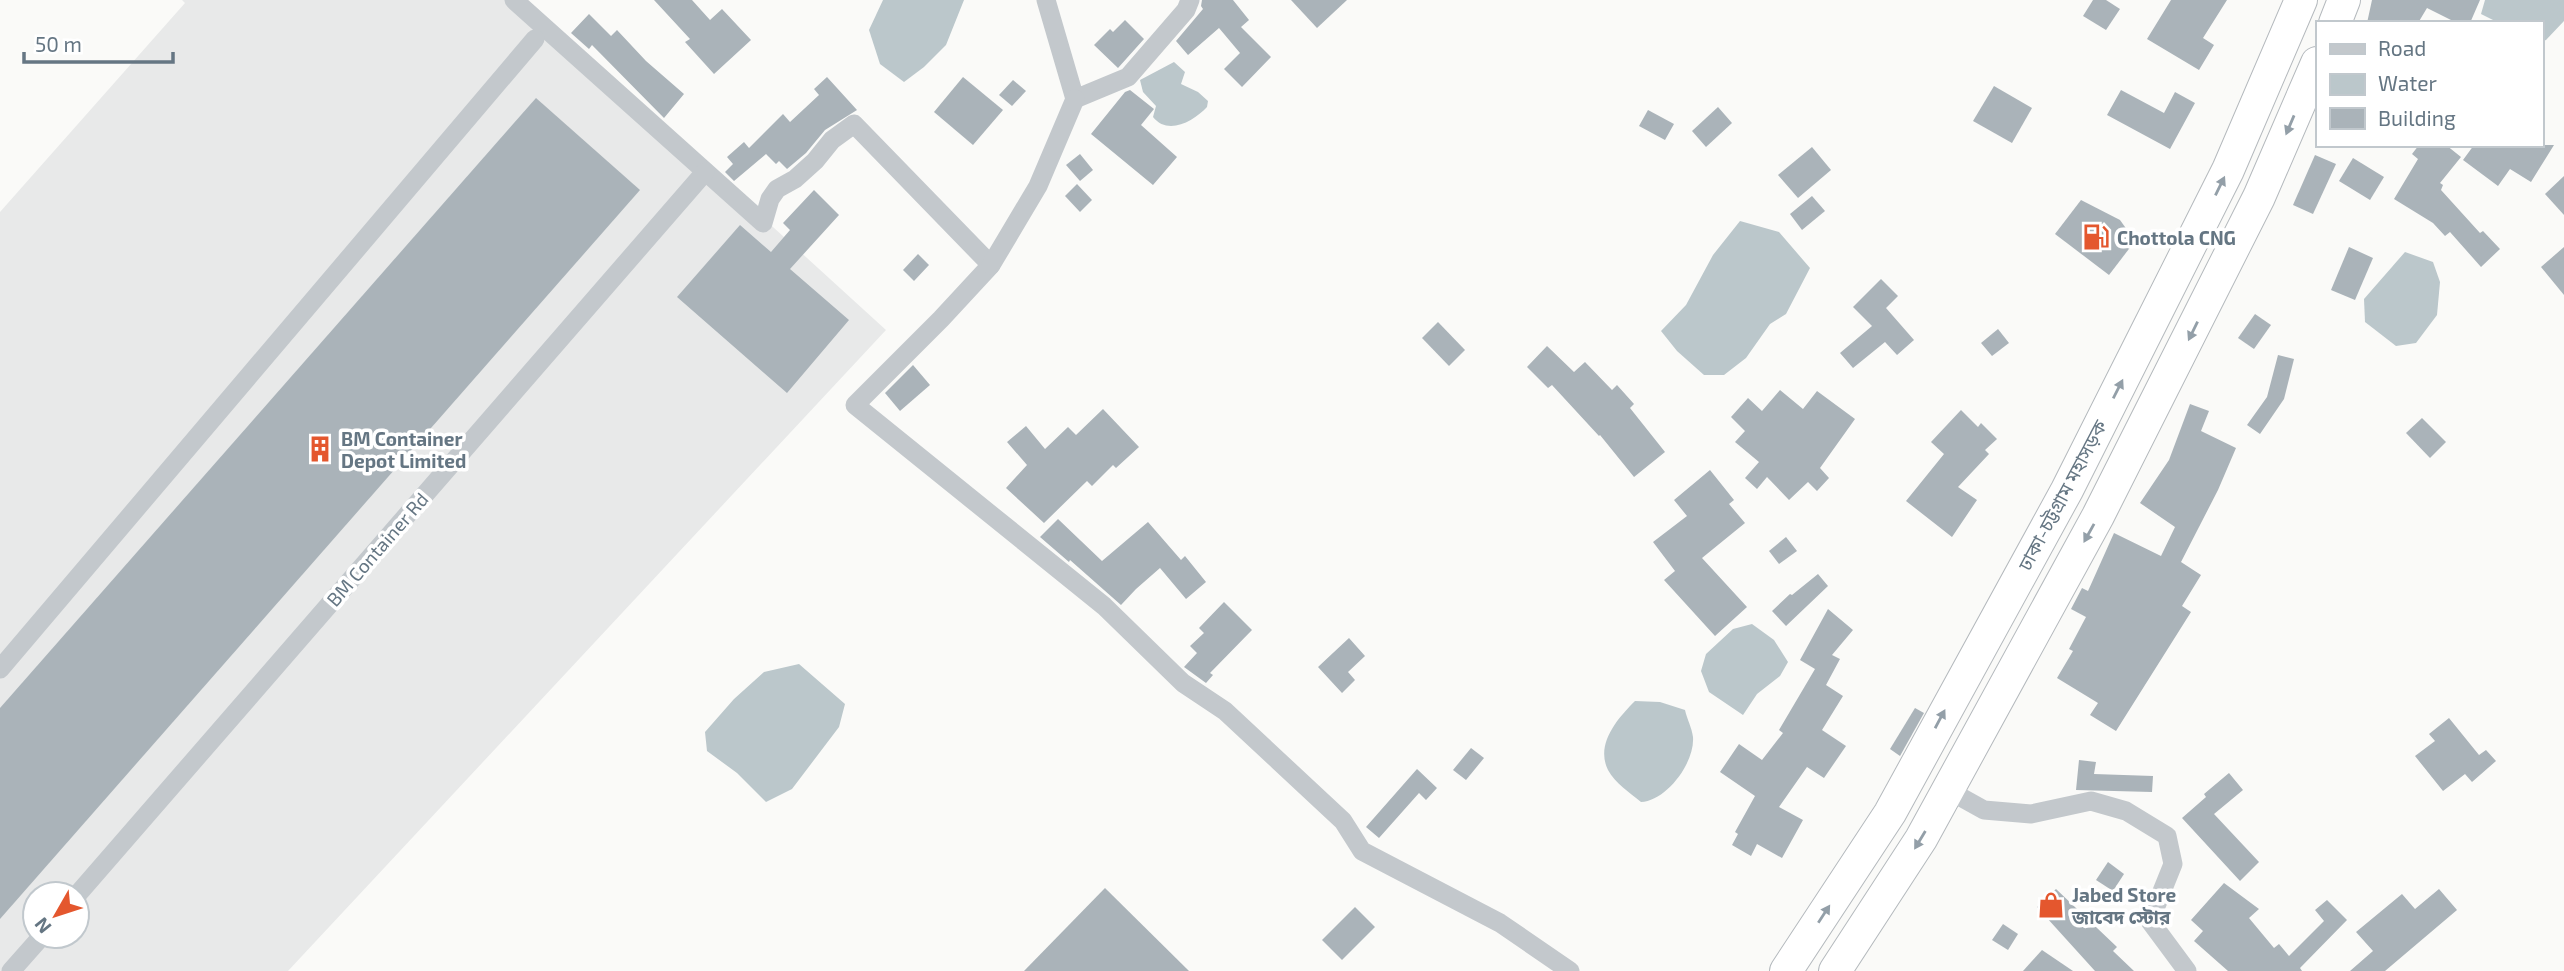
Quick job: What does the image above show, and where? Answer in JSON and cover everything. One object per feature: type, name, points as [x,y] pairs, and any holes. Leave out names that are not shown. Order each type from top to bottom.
[{"type":"highway","name":"ঢাকা-চট্টগ্রাম মহাসড়ক","points":[[1786,971],[1890,813],[2067,490],[2228,170],[2301,0]]},
{"type":"highway","points":[[2335,21],[2344,0]]},
{"type":"highway","name":"ঢাকা-চট্টগ্রাম মহাসড়ক","points":[[1835,971],[1921,839],[2098,516],[2259,197],[2316,65]]},
{"type":"street","points":[[514,0],[763,223],[770,199],[777,189],[795,179],[815,161],[832,140],[854,124],[991,265]]},
{"type":"street","points":[[1046,0],[1075,99],[1038,186],[991,265],[942,319],[855,405],[1104,606],[1183,683],[1225,711],[1343,821],[1362,851],[1500,923],[1570,971]]},
{"type":"street","points":[[1075,99],[1128,77],[1186,10],[1190,0]]},
{"type":"street","points":[[0,669],[535,38]]},
{"type":"street","name":"BM Container Rd","points":[[90,880],[705,172]]},
{"type":"street","points":[[1948,790],[1984,810],[2031,814],[2091,801],[2126,811],[2167,836],[2173,864],[2150,921],[2187,971]]},
{"type":"street","points":[[11,971],[30,950]]},
{"type":"shaded area","points":[[182,0],[524,0],[886,330],[288,971],[0,971],[0,212],[185,3]]},
{"type":"water","points":[[883,0],[964,0],[946,45],[904,82],[880,64],[869,30]]},
{"type":"water","points":[[2485,0],[2564,0],[2564,21],[2543,41],[2543,21],[2495,21],[2481,14]]},
{"type":"water","points":[[1174,62],[1185,72],[1181,84],[1198,92],[1208,101],[1207,107],[1195,117],[1173,126],[1159,123],[1153,117],[1156,106],[1143,92],[1140,80]]},
{"type":"water","points":[[1740,221],[1779,232],[1810,268],[1786,314],[1770,324],[1746,358],[1724,375],[1704,375],[1677,351],[1661,331],[1686,305],[1713,255]]},
{"type":"water","points":[[2405,252],[2433,262],[2440,282],[2437,315],[2416,343],[2396,346],[2365,322],[2364,299]]},
{"type":"water","points":[[1752,624],[1774,640],[1788,662],[1780,676],[1757,694],[1743,715],[1709,692],[1701,671],[1706,654],[1733,629]]},
{"type":"water","points":[[799,664],[845,704],[839,727],[792,789],[766,802],[737,773],[707,751],[705,732],[734,699],[764,672]]},
{"type":"water","points":[[1635,701],[1660,702],[1685,710],[1693,737],[1689,758],[1677,779],[1660,795],[1641,802],[1623,788],[1608,770],[1604,751],[1610,732]]},
{"type":"building","points":[[654,0],[692,0],[710,20],[722,9],[751,40],[714,74],[685,42],[690,39]]},
{"type":"building","points":[[1202,0],[1233,0],[1249,20],[1241,27],[1271,57],[1242,87],[1224,69],[1240,53],[1219,28],[1188,55],[1176,41],[1203,9]]},
{"type":"building","points":[[1291,0],[1347,0],[1317,28]]},
{"type":"building","points":[[2093,0],[2106,0],[2120,9],[2106,30],[2083,16]]},
{"type":"building","points":[[2171,0],[2227,0],[2203,38],[2214,45],[2199,70],[2147,39]]},
{"type":"building","points":[[2372,0],[2480,0],[2471,21],[2453,21],[2427,8],[2419,21],[2367,21]]},
{"type":"building","points":[[589,14],[611,36],[617,30],[646,61],[684,94],[664,118],[592,45],[589,49],[571,33]]},
{"type":"building","points":[[1125,20],[1144,39],[1118,68],[1094,45],[1110,29],[1113,32]]},
{"type":"building","points":[[827,77],[857,110],[825,130],[806,153],[787,169],[779,161],[776,164],[766,154],[734,181],[725,172],[733,164],[727,157],[744,142],[749,148],[783,114],[790,122],[819,95],[814,89]]},
{"type":"building","points":[[963,77],[1003,110],[973,145],[934,112]]},
{"type":"building","points":[[1013,80],[1026,91],[1012,106],[999,95]]},
{"type":"building","points":[[1994,86],[2032,108],[2012,143],[1973,121]]},
{"type":"building","points":[[1130,90],[1154,109],[1141,125],[1177,157],[1153,185],[1091,134],[1125,92]]},
{"type":"building","points":[[2121,90],[2164,113],[2175,92],[2195,103],[2170,149],[2107,115]]},
{"type":"building","name":"BM Container Depot Limited","points":[[536,98],[640,190],[34,880],[21,880],[21,895],[0,919],[0,708]]},
{"type":"building","points":[[1718,107],[1732,123],[1706,147],[1692,131]]},
{"type":"building","points":[[1648,110],[1674,124],[1665,140],[1639,126]]},
{"type":"building","points":[[2554,145],[2531,182],[2510,169],[2498,186],[2463,160],[2473,147]]},
{"type":"building","points":[[1812,147],[1831,170],[1798,198],[1778,175]]},
{"type":"building","points":[[2417,147],[2448,147],[2461,157],[2440,183],[2443,185],[2441,190],[2480,233],[2483,231],[2500,249],[2481,267],[2450,232],[2445,236],[2433,223],[2394,199],[2418,159],[2412,154]]},
{"type":"building","points":[[1080,154],[1093,170],[1080,181],[1066,165]]},
{"type":"building","points":[[2315,155],[2336,164],[2313,214],[2293,205]]},
{"type":"building","points":[[2353,158],[2384,177],[2370,200],[2339,181]]},
{"type":"building","points":[[2564,176],[2564,215],[2545,194]]},
{"type":"building","points":[[1077,184],[1092,200],[1080,212],[1065,196]]},
{"type":"building","points":[[814,190],[839,215],[790,269],[849,320],[787,393],[677,297],[740,225],[771,252],[790,230],[783,223]]},
{"type":"building","points":[[1812,196],[1825,211],[1802,230],[1790,214]]},
{"type":"building","name":"Chottola CNG","points":[[2081,200],[2120,220],[2135,241],[2109,275],[2055,234]]},
{"type":"building","points":[[2349,247],[2373,258],[2355,300],[2331,290]]},
{"type":"building","points":[[2564,247],[2564,295],[2541,267]]},
{"type":"building","points":[[918,254],[929,265],[914,281],[903,270]]},
{"type":"building","points":[[1881,279],[1898,296],[1886,308],[1914,340],[1897,355],[1885,342],[1853,368],[1840,353],[1872,326],[1853,307]]},
{"type":"building","points":[[2255,314],[2271,325],[2254,349],[2238,338]]},
{"type":"building","points":[[1438,322],[1465,350],[1449,366],[1422,338]]},
{"type":"building","points":[[1998,329],[2009,343],[1992,356],[1981,343]]},
{"type":"building","points":[[1547,346],[1574,372],[1585,362],[1612,390],[1617,385],[1634,404],[1630,408],[1665,452],[1634,477],[1600,435],[1552,385],[1548,388],[1527,367]]},
{"type":"building","points":[[2278,355],[2294,359],[2284,399],[2260,434],[2247,425],[2267,397]]},
{"type":"building","points":[[913,365],[930,385],[900,411],[885,393]]},
{"type":"building","points":[[1780,390],[1803,409],[1817,391],[1855,419],[1820,468],[1829,478],[1817,491],[1808,482],[1789,500],[1767,477],[1757,489],[1745,478],[1759,462],[1735,442],[1745,431],[1731,417],[1748,398],[1762,411]]},
{"type":"building","points":[[2190,404],[2209,411],[2201,431],[2236,448],[2181,562],[2201,575],[2182,606],[2191,612],[2116,731],[2090,715],[2098,703],[2057,678],[2073,651],[2069,649],[2086,617],[2071,609],[2082,588],[2088,591],[2114,533],[2161,556],[2175,527],[2140,503],[2169,460]]},
{"type":"building","points":[[1103,409],[1139,447],[1116,468],[1113,465],[1092,486],[1087,481],[1044,523],[1006,488],[1027,465],[1007,442],[1026,426],[1045,449],[1068,427],[1076,435]]},
{"type":"building","points":[[1961,410],[1978,427],[1981,423],[1997,439],[1985,450],[1989,454],[1958,487],[1977,500],[1952,537],[1906,501],[1944,454],[1931,442]]},
{"type":"building","points":[[2422,418],[2446,442],[2430,458],[2406,433]]},
{"type":"building","points":[[1710,470],[1734,500],[1729,504],[1745,523],[1702,558],[1747,607],[1715,636],[1664,580],[1675,571],[1653,542],[1687,516],[1674,500]]},
{"type":"building","points":[[1058,519],[1102,561],[1148,522],[1181,560],[1185,556],[1206,582],[1186,599],[1160,568],[1121,605],[1040,537]]},
{"type":"building","points":[[1786,537],[1797,551],[1779,564],[1769,551]]},
{"type":"building","points":[[1818,574],[1828,586],[1786,626],[1772,611]]},
{"type":"building","points":[[1224,602],[1252,630],[1210,673],[1213,675],[1206,683],[1184,667],[1197,653],[1190,646],[1204,633],[1199,628]]},
{"type":"building","points":[[1828,609],[1853,630],[1832,655],[1840,659],[1826,685],[1843,696],[1822,730],[1846,746],[1824,778],[1807,767],[1779,807],[1803,820],[1782,858],[1757,844],[1751,856],[1732,845],[1738,834],[1735,832],[1755,796],[1720,772],[1739,744],[1762,760],[1783,733],[1779,730],[1815,669],[1800,660]]},
{"type":"building","points":[[1349,638],[1365,656],[1348,672],[1355,680],[1342,693],[1318,667]]},
{"type":"building","points":[[1915,708],[1924,713],[1900,756],[1890,749]]},
{"type":"building","points":[[2449,718],[2479,755],[2486,750],[2496,761],[2472,782],[2465,774],[2443,791],[2415,756],[2435,741],[2429,734]]},
{"type":"building","points":[[1471,748],[1484,758],[1466,780],[1453,770]]},
{"type":"building","points":[[2079,760],[2096,762],[2094,774],[2153,776],[2152,792],[2076,790]]},
{"type":"building","points":[[1417,769],[1437,788],[1426,800],[1419,793],[1379,838],[1366,827]]},
{"type":"building","points":[[2229,773],[2243,790],[2214,814],[2259,862],[2240,881],[2182,818],[2206,797],[2204,794]]},
{"type":"building","points":[[2108,862],[2124,874],[2113,891],[2096,880]]},
{"type":"building","points":[[2224,883],[2259,909],[2249,918],[2274,948],[2279,944],[2289,956],[2324,921],[2315,910],[2327,900],[2347,920],[2300,968],[2302,971],[2228,971],[2194,941],[2203,931],[2191,920]]},
{"type":"building","points":[[1105,888],[1189,971],[1024,971]]},
{"type":"building","points":[[2056,889],[2117,947],[2113,951],[2134,971],[2095,971],[2037,907]]},
{"type":"building","points":[[2439,889],[2457,910],[2385,971],[2350,971],[2373,951],[2356,932],[2402,894],[2415,909]]},
{"type":"building","points":[[1355,907],[1375,927],[1342,960],[1322,940]]},
{"type":"building","points":[[2003,924],[2018,934],[2008,950],[1992,940]]},
{"type":"building","points":[[2042,950],[2073,971],[2023,971]]},
{"type":"place","name":"Chottola CNG","points":[[2096,237]]},
{"type":"place","name":"BM Container Depot Limited","points":[[320,449]]},
{"type":"place","name":"Jabed Store জাবেদ স্টোর","points":[[2051,905]]}]
